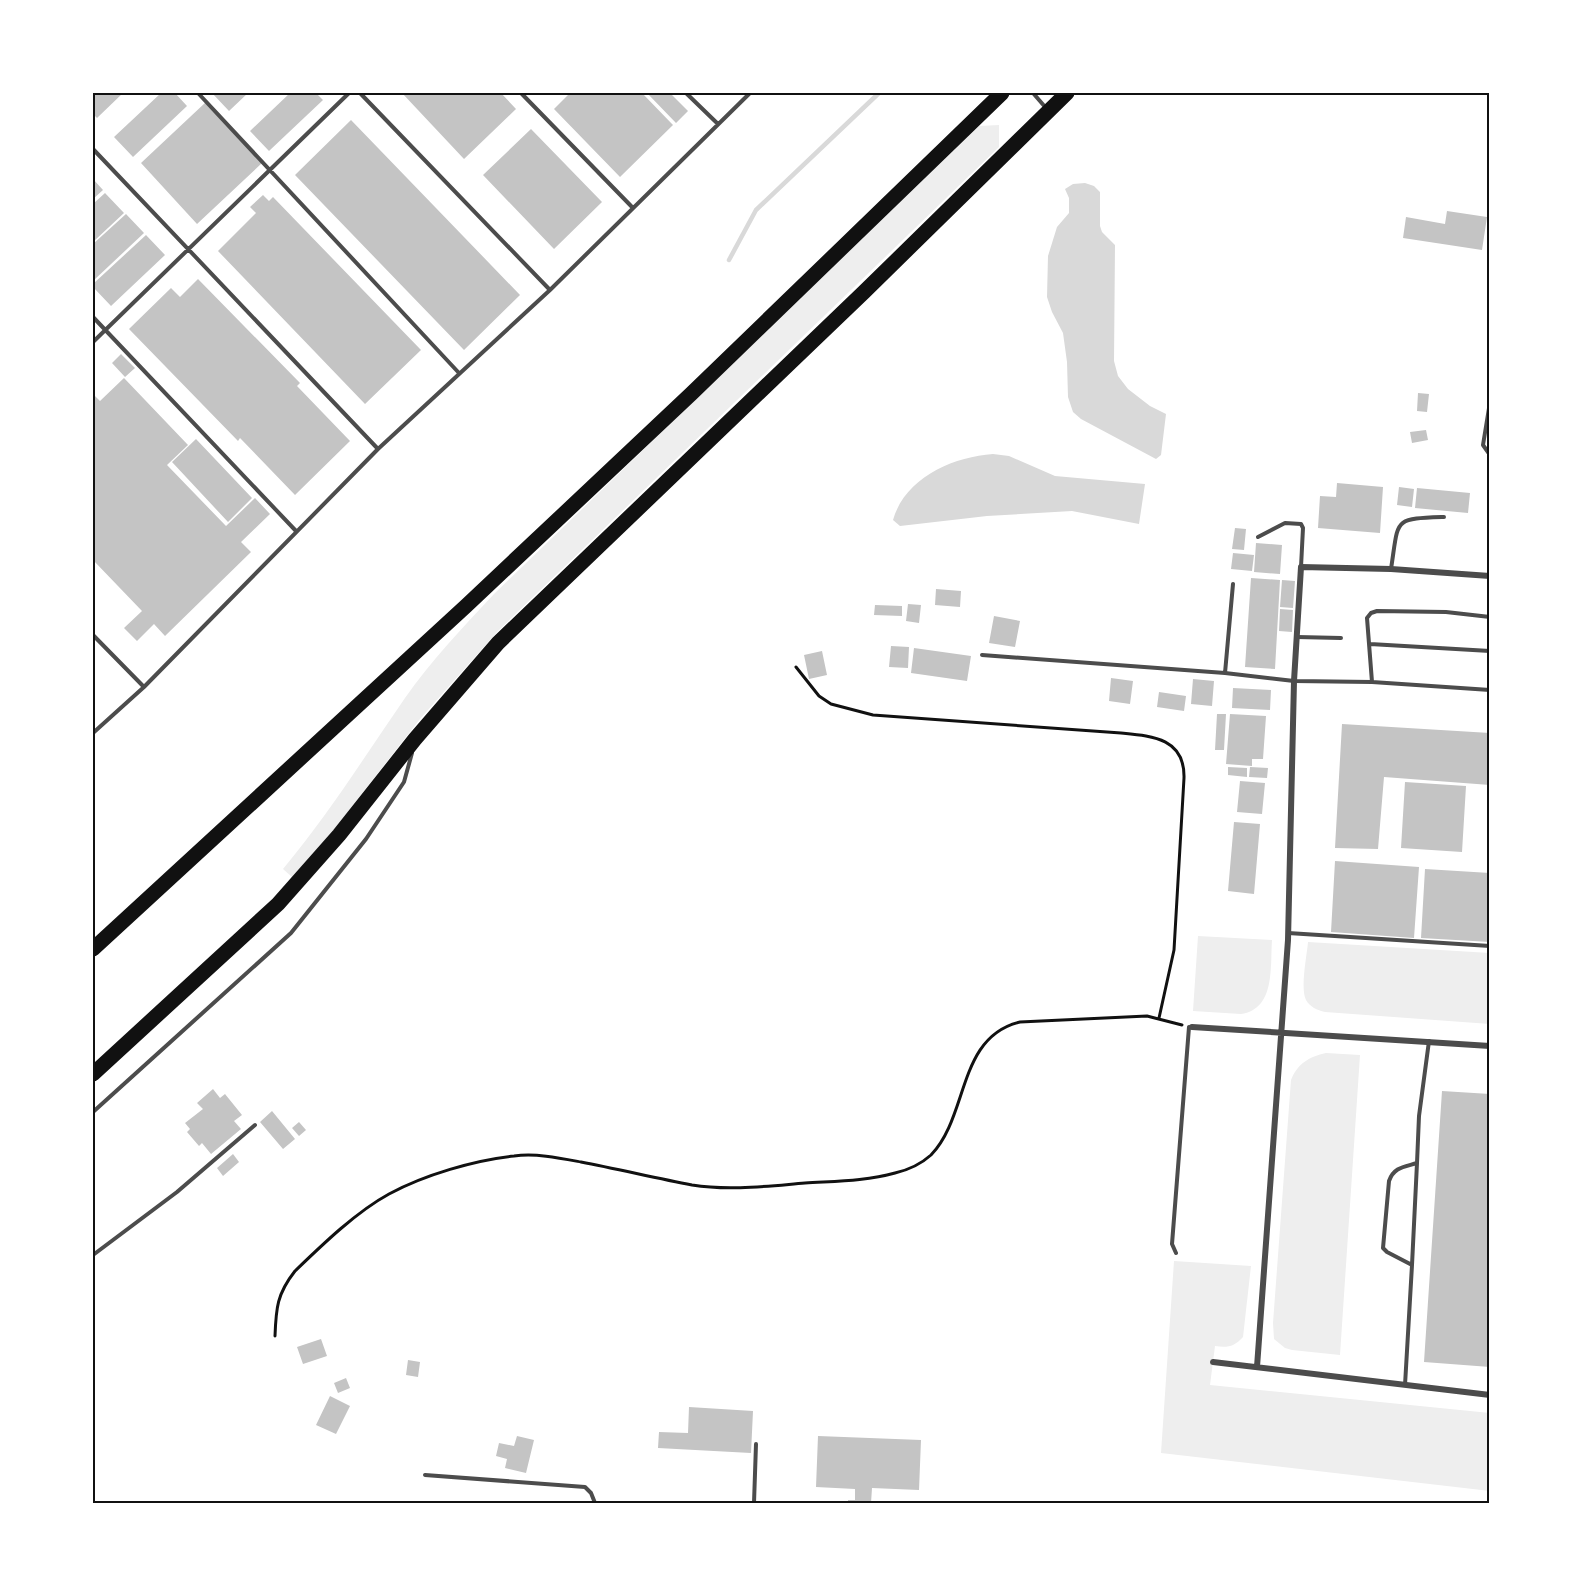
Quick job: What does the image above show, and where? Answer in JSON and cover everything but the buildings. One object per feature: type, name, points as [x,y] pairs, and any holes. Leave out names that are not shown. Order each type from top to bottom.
[{"type":"highway","points":[[93,949],[466,606],[691,394],[1002,93]]},
{"type":"highway","points":[[93,1074],[278,904],[339,835],[415,739],[498,643],[864,292],[1067,93]]},
{"type":"street","points":[[1257,1367],[1288,937],[1294,681],[1301,567],[1391,569],[1490,576]]},
{"type":"street","points":[[1190,1027],[1490,1046]]},
{"type":"street","points":[[1213,1362],[1490,1395]]},
{"type":"lane","points":[[198,93],[459,373]]},
{"type":"lane","points":[[93,342],[349,93]]},
{"type":"lane","points":[[360,93],[550,290]]},
{"type":"lane","points":[[521,93],[633,208]]},
{"type":"lane","points":[[686,93],[718,124]]},
{"type":"lane","points":[[93,733],[144,687],[378,449],[550,290],[750,93]]},
{"type":"lane","points":[[1032,93],[1048,111]]},
{"type":"lane","points":[[93,149],[378,449]]},
{"type":"lane","points":[[93,317],[296,531]]},
{"type":"lane","points":[[1490,402],[1484,445],[1490,455]]},
{"type":"lane","points":[[1391,569],[1397,531],[1401,522],[1410,518],[1444,517]]},
{"type":"lane","points":[[1258,537],[1285,523],[1301,524],[1303,528],[1301,567]]},
{"type":"lane","points":[[1225,673],[1233,584]]},
{"type":"lane","points":[[1372,682],[1367,618],[1371,613],[1377,611],[1446,612],[1490,617]]},
{"type":"lane","points":[[93,635],[144,687]]},
{"type":"lane","points":[[1296,637],[1341,638]]},
{"type":"lane","points":[[1370,644],[1490,651]]},
{"type":"lane","points":[[982,655],[1225,673],[1294,681],[1372,682],[1490,690]]},
{"type":"lane","points":[[93,1112],[291,933],[366,838],[405,782],[415,739]]},
{"type":"lane","points":[[1288,937],[1490,946]]},
{"type":"lane","points":[[1176,1252],[1172,1244],[1190,1027]]},
{"type":"lane","points":[[1405,1385],[1419,1116],[1429,1041]]},
{"type":"lane","points":[[93,1255],[177,1192],[255,1125]]},
{"type":"lane","points":[[1412,1265],[1392,1256],[1383,1248],[1391,1175],[1395,1169],[1417,1163]]},
{"type":"lane","points":[[754,1503],[756,1444]]},
{"type":"lane","points":[[424,1475],[585,1487],[591,1492],[595,1503]]},
{"type":"path","points":[[796,667],[813,691],[831,704],[873,716],[1121,733],[1160,739],[1172,746],[1179,753],[1184,766],[1184,778],[1174,950],[1159,1018]]},
{"type":"path","points":[[275,1335],[279,1297],[295,1271],[389,1194],[437,1174],[494,1159],[536,1155],[719,1188],[842,1180],[894,1173],[914,1167],[929,1157],[938,1146],[947,1131],[976,1057],[994,1033],[1008,1025],[1020,1022],[1122,1016],[1159,1018],[1190,1027]]},
{"type":"shaded area","points":[[999,125],[999,147],[498,631],[420,719],[335,828],[292,877],[283,869],[331,806],[415,684],[494,594],[979,126]]},
{"type":"shaded area","points":[[1085,183],[1094,186],[1100,192],[1100,226],[1102,232],[1115,245],[1114,361],[1118,376],[1128,389],[1150,406],[1166,414],[1161,455],[1156,459],[1081,419],[1073,412],[1068,397],[1063,333],[1047,297],[1048,256],[1057,227],[1069,213],[1069,198],[1065,189],[1073,184]]},
{"type":"shaded area","points":[[993,454],[1009,456],[1055,476],[1145,484],[1139,524],[1072,511],[987,516],[900,526],[893,520],[908,492],[932,472],[962,460]]},
{"type":"shaded area","points":[[1198,936],[1272,940],[1269,985],[1260,1004],[1241,1014],[1193,1011]]},
{"type":"shaded area","points":[[1308,942],[1490,953],[1490,1024],[1325,1012],[1317,1009],[1306,1000],[1304,995]]},
{"type":"shaded area","points":[[1326,1053],[1360,1055],[1340,1355],[1285,1348],[1274,1339],[1273,1323],[1291,1080],[1297,1069],[1305,1062]]},
{"type":"shaded area","points":[[1174,1261],[1251,1266],[1243,1337],[1230,1346],[1215,1346],[1210,1385],[1490,1413],[1490,1491],[1161,1453]]},
{"type":"waterway","points":[[729,260],[756,210],[879,93]]}]
